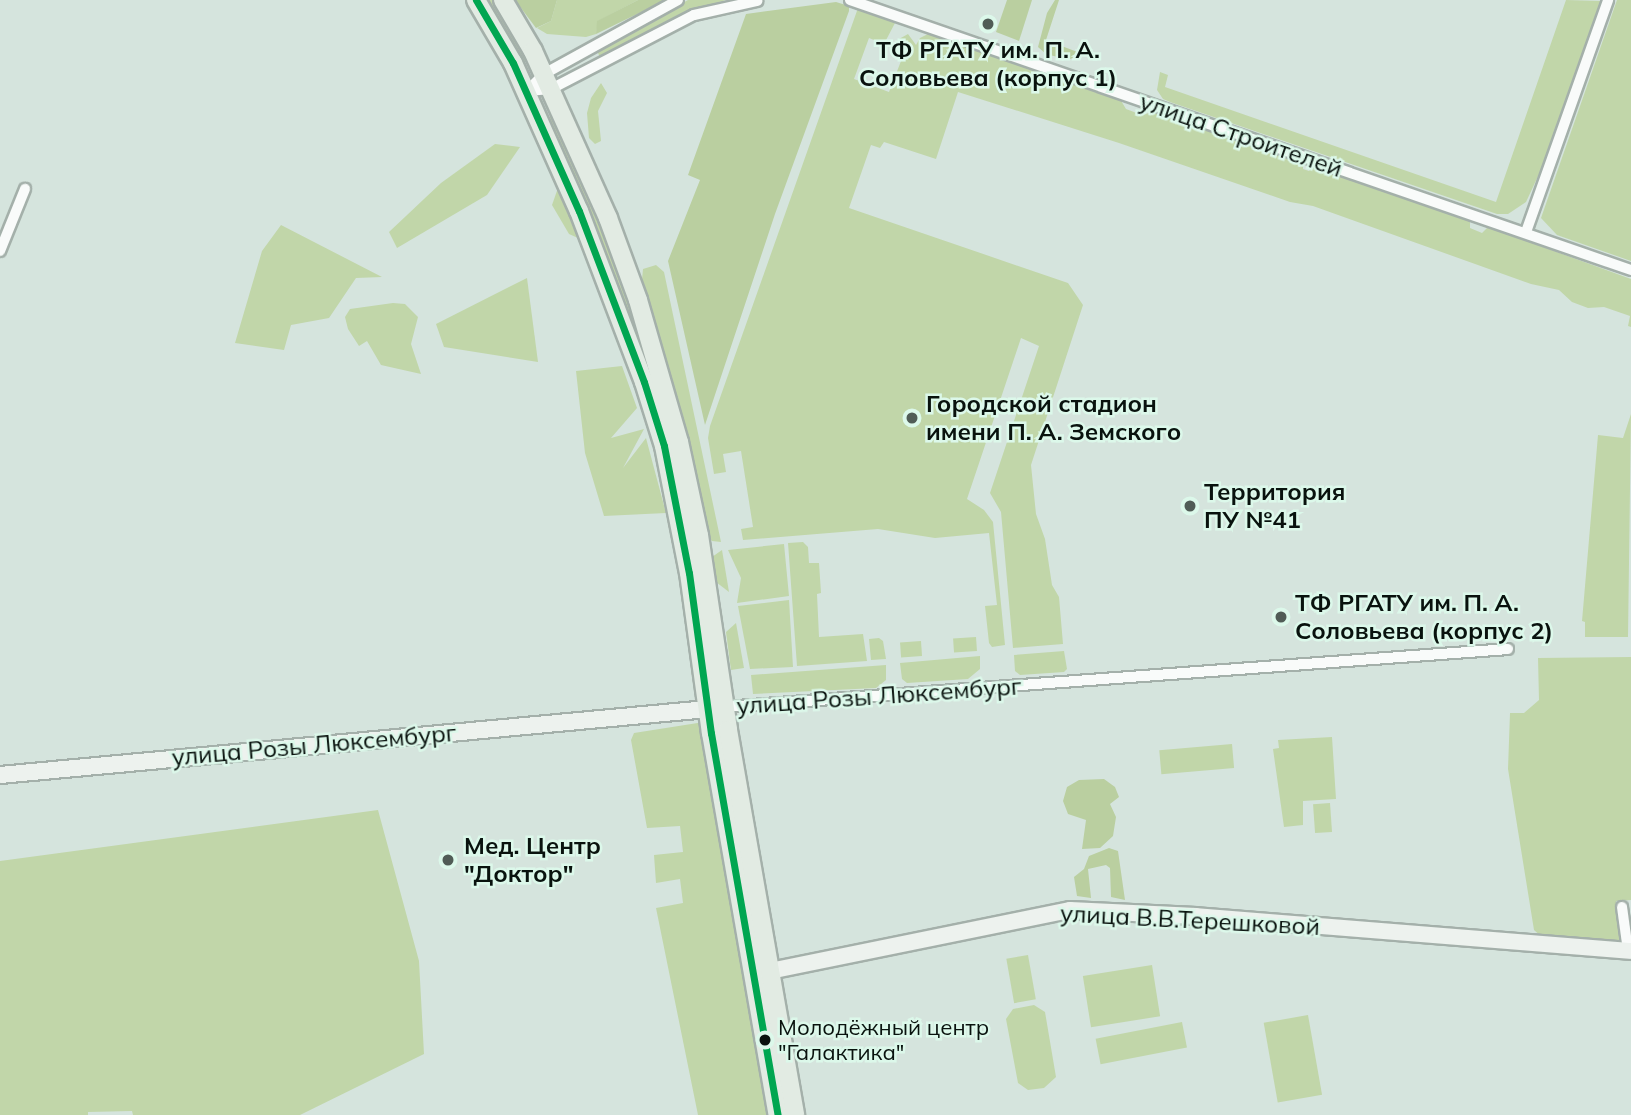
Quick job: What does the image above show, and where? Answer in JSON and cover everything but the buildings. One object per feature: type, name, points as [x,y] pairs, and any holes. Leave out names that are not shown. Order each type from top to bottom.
[{"type":"main road","points":[[476,0],[527,91],[600,263],[644,382],[664,446],[716,708],[762,973],[795,1115]]},
{"type":"main road","points":[[503,0],[548,82],[631,278],[679,442],[698,535],[716,708]]},
{"type":"main road","points":[[762,973],[778,1115]]},
{"type":"street","points":[[527,91],[548,82],[678,0]]},
{"type":"street","points":[[527,91],[679,21],[719,8],[763,0]]},
{"type":"street","name":"улица Строителей","points":[[850,0],[1631,270]]},
{"type":"street","points":[[1526,232],[1608,0]]},
{"type":"street","points":[[0,251],[25,189]]},
{"type":"street","name":"улица Розы Люксембург","points":[[0,775],[716,708],[1508,649]]},
{"type":"street","points":[[1622,906],[1629,948]]},
{"type":"street","name":"улица В.В.Терешковой","points":[[762,973],[1026,916],[1084,909],[1629,948]]},
{"type":"green space","points":[[486,0],[493,0],[527,60],[524,62],[520,58]]},
{"type":"green space","points":[[515,0],[557,0],[551,21],[536,28]]},
{"type":"green space","points":[[557,0],[638,0],[598,21],[596,34],[586,37],[547,34],[537,28],[551,21]]},
{"type":"green space","points":[[638,0],[666,0],[596,34],[597,21]]},
{"type":"green space","points":[[688,0],[726,0],[688,11],[600,57],[597,51]]},
{"type":"green space","points":[[1007,0],[1032,0],[1019,41],[996,32]]},
{"type":"green space","points":[[1055,0],[1059,0],[1046,40],[1080,53],[1069,60],[1046,54],[1038,47],[1047,13]]},
{"type":"green space","points":[[1566,0],[1601,1],[1540,172],[1526,202],[1508,214],[1497,214],[1170,102],[1163,99],[1157,90],[1160,72],[1168,75],[1165,87],[1496,202]]},
{"type":"green space","points":[[1617,0],[1631,0],[1631,261],[1557,235],[1541,218]]},
{"type":"green space","points":[[836,2],[849,6],[849,11],[775,214],[705,425],[668,261],[700,180],[688,175],[746,14]]},
{"type":"green space","points":[[858,8],[895,19],[895,23],[884,44],[869,38],[854,79],[889,92],[908,43],[899,39],[908,34],[916,45],[920,38],[928,34],[1120,99],[1126,109],[1142,115],[1152,112],[1303,163],[1303,169],[1309,171],[1312,167],[1470,221],[1470,228],[1482,233],[1488,227],[1631,279],[1631,327],[1628,326],[1630,316],[1604,307],[1588,308],[1572,302],[1559,290],[1531,284],[1313,206],[1290,202],[1119,143],[958,92],[936,159],[884,142],[880,148],[871,145],[849,208],[1068,283],[1083,305],[1031,465],[1036,514],[1045,539],[1052,585],[1059,597],[1063,644],[1013,648],[1001,512],[990,493],[1039,346],[1021,338],[967,499],[984,510],[993,522],[1005,645],[992,647],[989,643],[985,606],[997,605],[989,533],[935,538],[878,529],[743,540],[741,529],[753,527],[741,451],[723,454],[726,472],[714,474],[708,438],[710,426]]},
{"type":"green space","points":[[601,83],[607,93],[598,111],[601,141],[595,144],[589,138],[587,113],[591,98]]},
{"type":"green space","points":[[554,115],[631,302],[655,378],[659,409],[609,260],[548,118]]},
{"type":"green space","points":[[495,144],[520,147],[487,195],[397,248],[389,232],[441,183]]},
{"type":"green space","points":[[558,188],[578,238],[569,234],[552,205]]},
{"type":"green space","points":[[281,225],[382,277],[356,278],[329,318],[291,325],[284,350],[235,343],[262,251]]},
{"type":"green space","points":[[656,265],[664,272],[721,542],[712,541],[706,535],[685,440],[642,280],[643,269]]},
{"type":"green space","points":[[527,278],[538,362],[444,347],[436,324]]},
{"type":"green space","points":[[405,304],[418,317],[411,344],[421,374],[381,365],[367,341],[359,346],[348,329],[345,317],[350,309]]},
{"type":"green space","points":[[622,366],[637,408],[611,438],[644,429],[623,468],[646,438],[666,513],[604,516],[585,453],[576,371]]},
{"type":"green space","points":[[1631,414],[1628,637],[1585,637],[1585,622],[1582,621],[1598,435],[1623,438]]},
{"type":"green space","points":[[803,542],[808,547],[809,563],[819,563],[819,637],[863,634],[867,661],[797,666],[788,543]]},
{"type":"green space","points":[[784,544],[789,596],[737,603],[741,578],[728,550]]},
{"type":"green space","points":[[722,550],[729,592],[716,582],[712,557]]},
{"type":"green space","points":[[789,600],[793,667],[750,669],[738,606]]},
{"type":"green space","points":[[736,623],[744,668],[731,670],[726,632]]},
{"type":"green space","points":[[976,637],[977,651],[954,653],[953,639]]},
{"type":"green space","points":[[879,638],[883,641],[886,659],[871,660],[869,639]]},
{"type":"green space","points":[[921,641],[922,656],[901,657],[900,642]]},
{"type":"green space","points":[[1064,651],[1067,669],[1064,672],[1020,675],[1015,671],[1014,655]]},
{"type":"green space","points":[[980,656],[980,669],[968,679],[907,683],[902,679],[900,663]]},
{"type":"green space","points":[[1631,657],[1631,900],[1616,901],[1623,945],[1542,937],[1534,930],[1508,769],[1510,713],[1524,713],[1539,700],[1538,658]]},
{"type":"green space","points":[[886,665],[886,680],[876,688],[753,694],[751,675]]},
{"type":"green space","points":[[704,722],[773,1115],[698,1115],[656,908],[683,903],[680,879],[656,883],[654,855],[683,852],[680,826],[647,828],[631,740],[634,733]]},
{"type":"green space","points":[[1332,737],[1336,799],[1303,801],[1303,825],[1284,827],[1273,749],[1279,748],[1278,740]]},
{"type":"green space","points":[[1232,744],[1234,768],[1161,774],[1159,750]]},
{"type":"green space","points":[[1104,779],[1115,787],[1119,797],[1110,804],[1116,817],[1113,836],[1100,848],[1082,849],[1086,820],[1068,814],[1063,801],[1067,787],[1079,780]]},
{"type":"green space","points":[[1330,803],[1332,832],[1315,833],[1313,804]]},
{"type":"green space","points":[[378,810],[419,961],[424,1054],[300,1115],[133,1115],[132,1111],[88,1112],[88,1115],[0,1115],[0,861]]},
{"type":"green space","points":[[1109,848],[1118,851],[1125,900],[1111,897],[1110,868],[1106,865],[1088,869],[1091,898],[1077,896],[1074,877],[1084,869],[1089,856]]},
{"type":"green space","points":[[1028,955],[1036,999],[1014,1003],[1006,959]]},
{"type":"green space","points":[[1152,965],[1160,1016],[1091,1027],[1083,976]]},
{"type":"green space","points":[[1034,1005],[1045,1012],[1056,1077],[1044,1088],[1028,1090],[1018,1083],[1006,1019],[1013,1009]]},
{"type":"green space","points":[[1308,1015],[1322,1095],[1278,1103],[1264,1023]]},
{"type":"green space","points":[[1182,1022],[1187,1048],[1101,1064],[1096,1039]]},
{"type":"transit line","points":[[476,0],[513,63],[579,211],[644,382],[664,446],[689,573],[711,733],[778,1115]]},
{"type":"place","name":"ТФ РГАТУ им. П. А. Соловьева (корпус 1)","points":[[988,24]]},
{"type":"place","name":"Городской стадион имени П. А. Земского","points":[[912,418]]},
{"type":"place","name":"Территория ПУ №41","points":[[1190,506]]},
{"type":"place","name":"ТФ РГАТУ им. П. А. Соловьева (корпус 2)","points":[[1281,617]]},
{"type":"place","name":"Мед. Центр \"Доктор\"","points":[[448,860]]},
{"type":"place","name":"Молодёжный центр \"Галактика\"","points":[[765,1040]]}]
